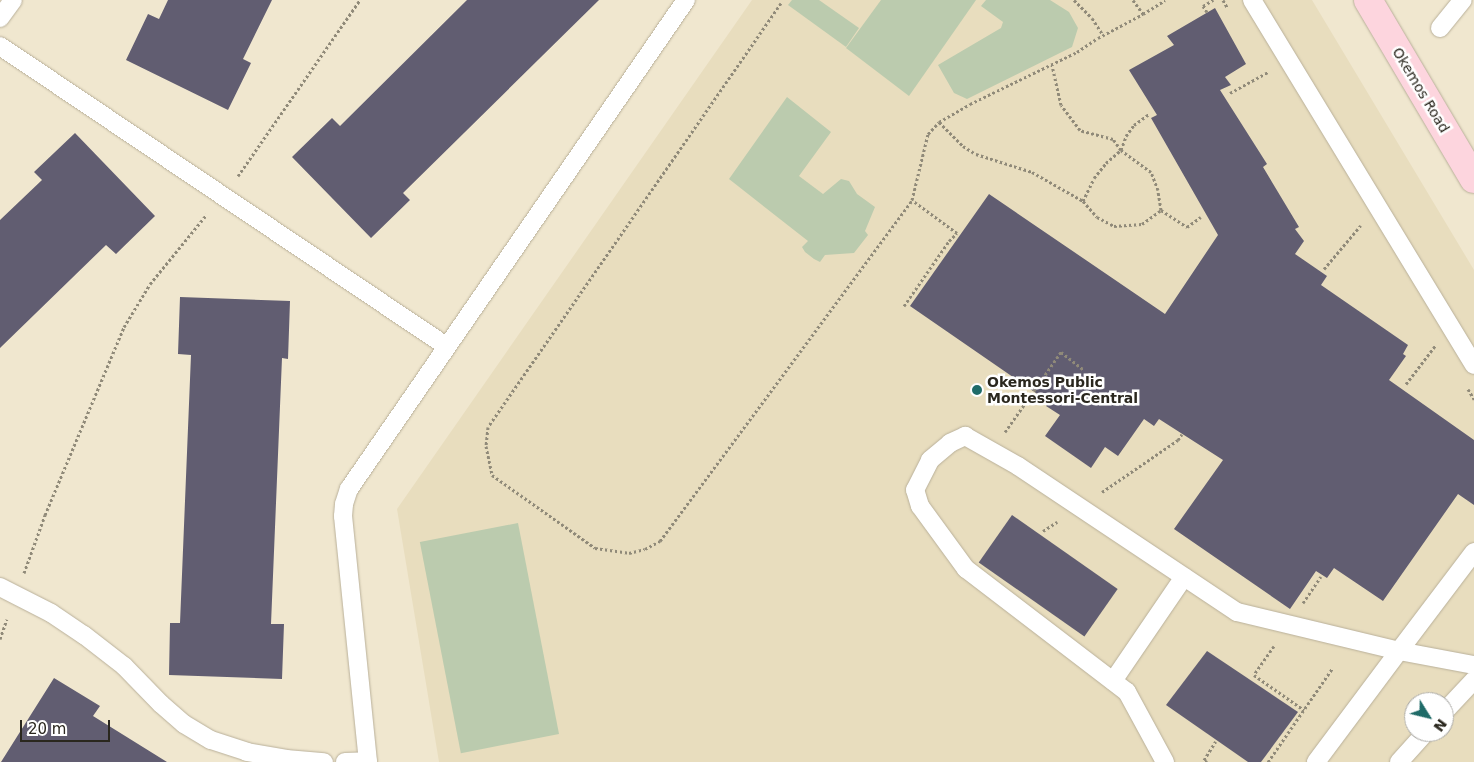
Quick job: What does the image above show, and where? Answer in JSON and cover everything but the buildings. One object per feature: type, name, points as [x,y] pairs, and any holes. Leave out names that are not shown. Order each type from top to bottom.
[{"type":"main road","name":"Okemos Road","points":[[1368,0],[1474,179]]},
{"type":"lane","points":[[0,18],[13,0]]},
{"type":"lane","points":[[345,762],[368,761],[344,528],[344,504],[349,489],[686,0]]},
{"type":"lane","points":[[1252,0],[1293,64],[1474,365]]},
{"type":"lane","points":[[1440,28],[1463,0]]},
{"type":"lane","points":[[0,46],[446,346]]},
{"type":"lane","points":[[1165,762],[1127,692],[966,569],[920,506],[915,490],[930,460],[950,443],[965,436],[991,450],[1237,612],[1399,652],[1474,665]]},
{"type":"lane","points":[[1316,762],[1474,552]]},
{"type":"lane","points":[[1113,681],[1184,577]]},
{"type":"lane","points":[[0,587],[51,613],[105,650],[184,724],[211,740],[247,752],[286,759],[324,762]]},
{"type":"lane","points":[[1454,701],[1474,680]]},
{"type":"lane","points":[[1399,762],[1417,742]]},
{"type":"path","points":[[0,639],[45,515],[124,327],[150,284],[222,195],[288,106],[360,0]]},
{"type":"path","points":[[1074,0],[1092,18],[1103,35]]},
{"type":"path","points":[[1133,0],[1143,14]]},
{"type":"path","points":[[781,3],[488,427],[486,446],[492,476],[595,548],[629,553],[645,549],[660,541],[912,200],[928,134],[939,122],[970,104],[1052,65],[1166,0]]},
{"type":"path","points":[[1207,12],[1203,6],[1213,0]]},
{"type":"path","points":[[1052,65],[1061,105],[1080,130],[1113,139],[1121,150],[1151,172],[1158,190],[1161,210],[1187,227],[1201,217]]},
{"type":"path","points":[[1230,92],[1268,72]]},
{"type":"path","points":[[1083,201],[1094,178],[1106,162],[1121,150],[1126,136],[1134,125],[1149,114]]},
{"type":"path","points":[[939,122],[962,146],[976,154],[1032,172],[1083,201],[1097,217],[1114,226],[1142,224],[1161,210]]},
{"type":"path","points":[[904,306],[949,241],[958,233],[912,200]]},
{"type":"path","points":[[1324,269],[1363,223]]},
{"type":"path","points":[[1406,384],[1438,341]]},
{"type":"path","points":[[991,450],[1061,352],[1084,369]]},
{"type":"path","points":[[1043,532],[1178,440],[1182,434]]},
{"type":"path","points":[[1268,762],[1332,668]]},
{"type":"path","points":[[1208,762],[1204,760],[1216,742]]},
{"type":"shaded area","name":"Okemos Public Montessori-Central","points":[[752,0],[1312,0],[1474,270],[1474,762],[439,762],[397,509]]},
{"type":"green space","points":[[792,0],[819,0],[859,28],[846,47],[788,5]]},
{"type":"green space","points":[[881,0],[976,0],[909,96],[846,48]]},
{"type":"green space","points":[[986,0],[1050,0],[1069,12],[1078,28],[1072,47],[967,99],[954,93],[938,65],[1001,28],[1003,22],[981,6]]},
{"type":"green space","points":[[787,97],[831,132],[799,176],[823,194],[841,179],[849,181],[857,194],[875,207],[865,231],[868,235],[854,253],[825,255],[820,262],[814,259],[802,247],[808,241],[729,179]]},
{"type":"green space","points":[[518,523],[559,734],[461,753],[420,542]]},
{"type":"place","name":"Okemos Public Montessori-Central","points":[[977,390]]}]
